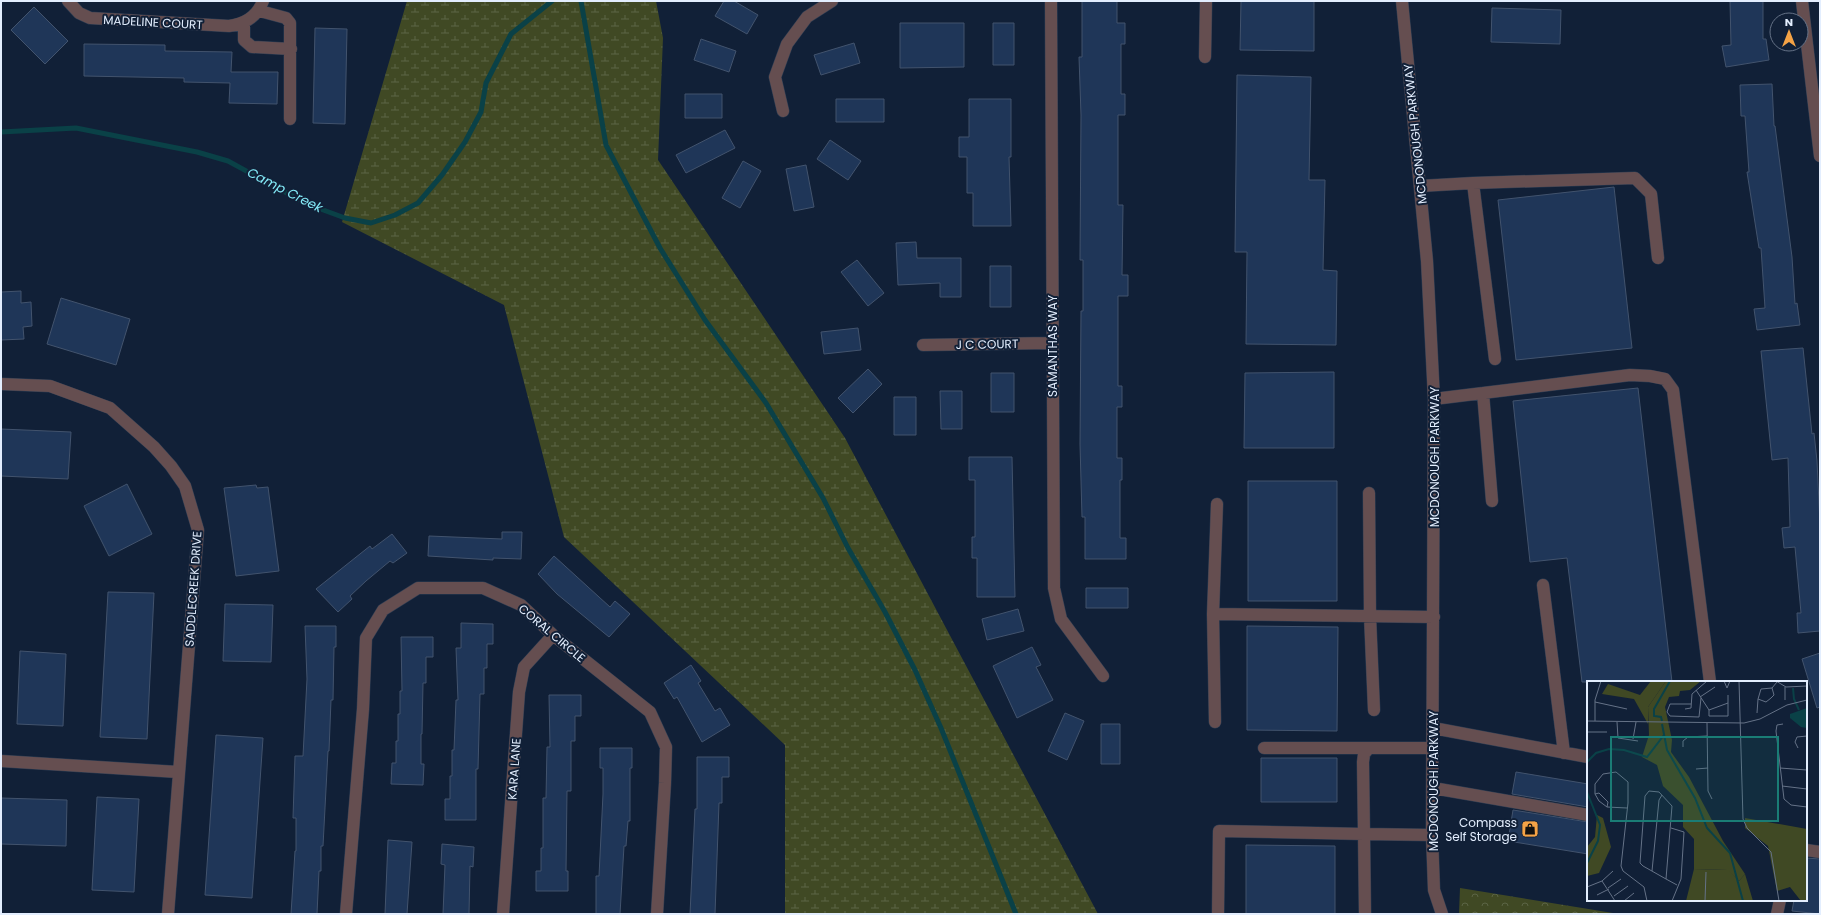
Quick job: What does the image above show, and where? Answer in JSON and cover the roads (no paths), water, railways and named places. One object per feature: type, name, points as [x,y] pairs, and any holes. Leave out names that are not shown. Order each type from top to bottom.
[{"type":"street","name":"MADELINE COURT","points":[[68,1],[79,13],[90,18],[229,26],[244,22],[262,6],[286,18],[290,23],[291,48],[290,119]]},
{"type":"street","points":[[783,111],[775,77],[787,44],[807,17],[832,1]]},
{"type":"street","name":"SAMANTHAS WAY","points":[[1051,1],[1054,588],[1061,619],[1103,676]]},
{"type":"street","points":[[1205,57],[1206,1]]},
{"type":"street","name":"MCDONOUGH PARKWAY","points":[[1402,1],[1427,262],[1434,399],[1432,835],[1434,890],[1442,914]]},
{"type":"street","points":[[1802,1],[1820,156]]},
{"type":"street","points":[[244,22],[244,40],[252,47],[291,48]]},
{"type":"street","points":[[1420,186],[1635,178],[1652,194],[1658,258]]},
{"type":"street","points":[[1473,183],[1495,360]]},
{"type":"street","name":"J C COURT","points":[[923,345],[1052,343]]},
{"type":"street","points":[[1434,399],[1630,375],[1665,379],[1673,390],[1710,681]]},
{"type":"street","name":"SADDLECREEK DRIVE","points":[[1,384],[50,386],[110,408],[154,447],[171,466],[184,486],[198,530],[168,914]]},
{"type":"street","points":[[1482,393],[1492,501]]},
{"type":"street","points":[[1369,493],[1370,616],[1374,710]]},
{"type":"street","points":[[1215,722],[1213,614],[1217,504]]},
{"type":"street","points":[[1543,585],[1564,753]]},
{"type":"street","name":"CORAL CIRCLE","points":[[346,914],[363,709],[366,638],[383,610],[418,588],[483,588],[521,604],[553,635],[650,712],[666,747],[656,914]]},
{"type":"street","points":[[1213,614],[1434,617]]},
{"type":"street","name":"KARA LANE","points":[[503,914],[519,692],[524,668],[553,635]]},
{"type":"street","points":[[1433,728],[1587,757]]},
{"type":"street","points":[[1264,748],[1433,748]]},
{"type":"street","points":[[1365,914],[1363,762],[1364,754],[1369,748]]},
{"type":"street","points":[[1,761],[178,772]]},
{"type":"street","points":[[1433,788],[1587,815]]},
{"type":"street","points":[[1218,914],[1219,831],[1432,835]]},
{"type":"street","points":[[1807,850],[1820,852]]},
{"type":"street","points":[[1777,914],[1780,901]]},
{"type":"waterway","name":"Camp Creek","points":[[1,132],[76,128],[197,152],[228,161],[307,204],[345,218],[371,223],[395,215],[418,203],[442,175],[465,142],[481,112],[486,83],[511,34],[552,1]]},
{"type":"waterway","points":[[581,1],[606,145],[660,248],[705,320],[766,403],[823,498],[848,548],[885,612],[915,670],[941,728],[1016,914]]},
{"type":"place","name":"Compass Self Storage","points":[[1530,829]]}]
